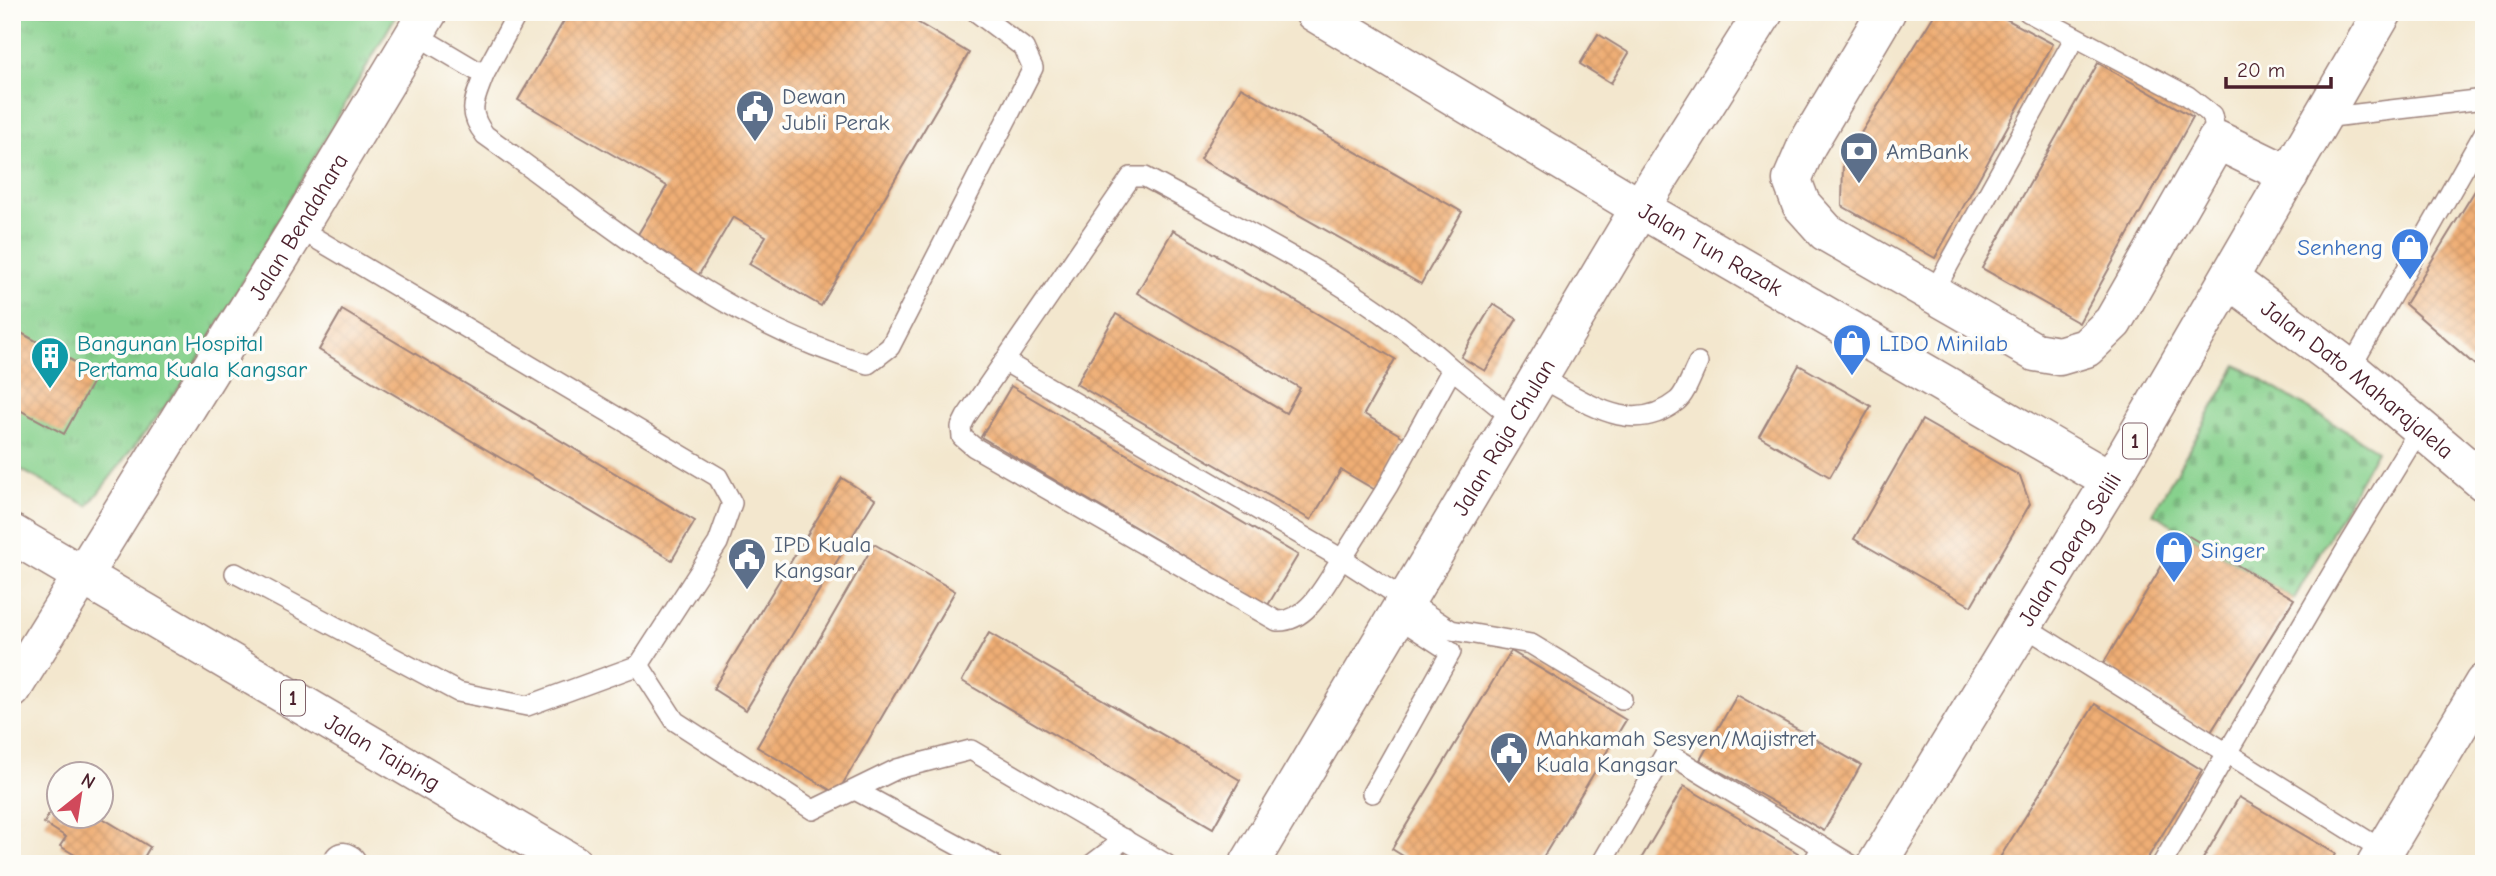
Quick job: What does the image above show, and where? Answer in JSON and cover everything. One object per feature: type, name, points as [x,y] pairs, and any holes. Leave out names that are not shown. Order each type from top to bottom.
[{"type":"main road","name":"Jalan Tun Razak","points":[[1314,12],[1640,208],[2111,481]]},
{"type":"main road","name":"Jalan Raja Chulan","points":[[1249,864],[1640,208],[1764,12]]},
{"type":"main road","points":[[1886,12],[1807,145],[1792,180],[1801,204],[1826,232],[2035,352],[2059,356],[2086,348],[2113,322],[2217,140],[2289,175]]},
{"type":"main road","name":"Jalan Daeng Selili","points":[[1877,864],[2111,481],[2383,12]]},
{"type":"main road","name":"Jalan Bendahara","points":[[12,689],[298,228],[421,23]]},
{"type":"main road","name":"Jalan Dato Maharajalela","points":[[2229,279],[2350,369],[2419,430],[2484,482]]},
{"type":"main road","name":"Jalan Taiping","points":[[12,534],[573,864]]},
{"type":"main road","points":[[2380,858],[2484,682]]},
{"type":"lane","points":[[518,12],[484,75],[473,106],[474,121],[485,135],[717,300],[825,352],[868,364],[890,347],[1033,68],[1024,48],[976,12]]},
{"type":"lane","points":[[2028,12],[2188,96],[2212,115],[2217,140]]},
{"type":"lane","points":[[421,23],[484,75]]},
{"type":"lane","points":[[1933,293],[2076,37]]},
{"type":"lane","points":[[2323,118],[2484,99]]},
{"type":"lane","points":[[2350,369],[2484,133]]},
{"type":"lane","points":[[1452,369],[1388,486],[1342,559],[1303,615],[1290,622],[1277,621],[974,447],[962,437],[961,427],[1131,177],[1145,177],[1334,281],[1412,333],[1514,419]]},
{"type":"lane","points":[[236,573],[458,692],[527,706],[639,664],[718,543],[732,503],[718,477],[298,228]]},
{"type":"lane","points":[[1004,361],[1342,559],[1451,652],[1372,793]]},
{"type":"lane","points":[[1539,377],[1618,417],[1649,416],[1679,400],[1698,363]]},
{"type":"lane","points":[[2162,864],[2419,430]]},
{"type":"lane","points":[[1401,608],[1451,630],[1531,644],[1622,699]]},
{"type":"lane","points":[[2024,626],[2227,753],[2380,858]]},
{"type":"lane","points":[[639,664],[675,721],[813,810],[897,769],[971,750],[1166,864]]},
{"type":"lane","points":[[1601,864],[1667,752],[1817,855],[1850,864]]},
{"type":"lane","points":[[855,790],[992,864]]},
{"type":"lane","points":[[1092,864],[1125,839]]},
{"type":"green space","points":[[12,12],[398,12],[188,377],[88,506],[12,465]]},
{"type":"green space","points":[[2237,365],[2377,450],[2294,599],[2153,513]]},
{"type":"building","name":"Dewan Jubli Perak","points":[[569,12],[900,12],[969,53],[821,306],[749,264],[766,236],[733,217],[697,278],[634,241],[667,186],[518,100]]},
{"type":"building","points":[[1936,12],[1993,12],[2053,44],[1935,258],[1842,206],[1843,162]]},
{"type":"building","points":[[1598,34],[1629,53],[1611,83],[1580,64]]},
{"type":"building","points":[[2098,63],[2193,117],[2079,323],[1982,268]]},
{"type":"building","points":[[1241,87],[1462,212],[1421,284],[1200,159]]},
{"type":"building","points":[[2484,176],[2484,373],[2405,304]]},
{"type":"building","points":[[1173,230],[1395,359],[1364,414],[1407,439],[1377,491],[1341,470],[1311,520],[1076,384],[1116,314],[1286,413],[1300,388],[1137,293]]},
{"type":"building","points":[[1493,304],[1517,319],[1485,371],[1461,357]]},
{"type":"building","points":[[342,310],[695,521],[672,560],[319,350]]},
{"type":"building","name":"Bangunan Hospital Pertama Kuala Kangsar","points":[[12,328],[97,374],[64,434],[12,406]]},
{"type":"building","points":[[1799,365],[1871,406],[1830,477],[1759,436]]},
{"type":"building","points":[[1011,386],[1298,555],[1268,605],[981,437]]},
{"type":"building","points":[[1922,420],[2020,476],[2030,504],[1971,606],[1854,539]]},
{"type":"building","points":[[842,478],[875,499],[746,710],[713,689]]},
{"type":"building","points":[[2182,532],[2294,599],[2211,732],[2103,664]]},
{"type":"building","points":[[874,544],[955,591],[837,794],[757,747]]},
{"type":"building","points":[[989,633],[1240,780],[1213,828],[962,681]]},
{"type":"building","name":"Mahkamah Sesyen/Majistret Kuala Kangsar","points":[[1511,651],[1626,720],[1539,864],[1416,864],[1392,849]]},
{"type":"building","points":[[1737,695],[1861,765],[1824,831],[1700,760]]},
{"type":"building","points":[[2095,704],[2202,770],[2144,864],[1996,864]]},
{"type":"building","points":[[1684,786],[1798,853],[1792,864],[1638,864]]},
{"type":"building","points":[[2239,797],[2336,854],[2331,864],[2200,864]]},
{"type":"building","points":[[116,826],[150,847],[140,864],[90,864],[60,846],[66,837],[55,830],[116,830]]},
{"type":"place","name":"Dewan Jubli Perak","points":[[755,143]]},
{"type":"place","name":"AmBank","points":[[1859,185]]},
{"type":"place","name":"Senheng","points":[[2410,281]]},
{"type":"place","name":"LIDO Minilab","points":[[1852,377]]},
{"type":"place","name":"Bangunan Hospital Pertama Kuala Kangsar","points":[[50,390]]},
{"type":"place","name":"Singer","points":[[2174,584]]},
{"type":"place","name":"IPD Kuala Kangsar","points":[[747,591]]},
{"type":"place","name":"Mahkamah Sesyen/Majistret Kuala Kangsar","points":[[1509,785]]}]
